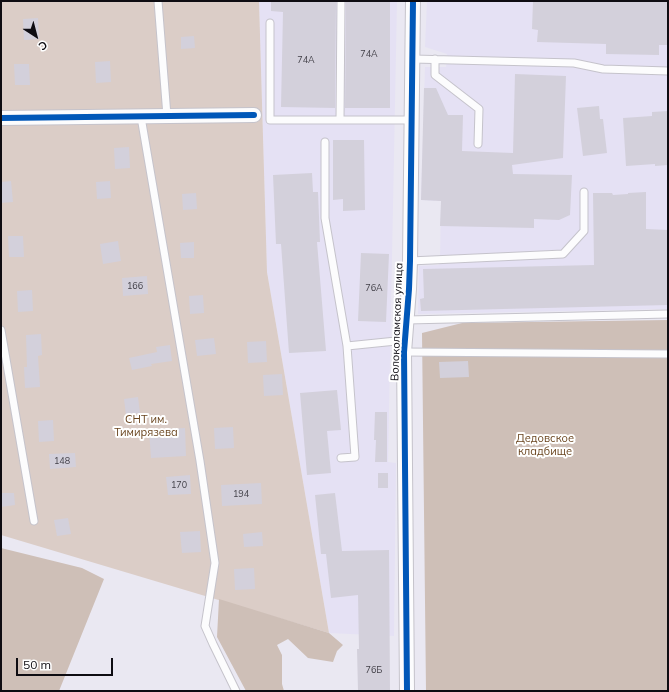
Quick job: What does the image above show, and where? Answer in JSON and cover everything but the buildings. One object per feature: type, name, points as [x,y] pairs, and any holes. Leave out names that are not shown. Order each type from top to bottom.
[{"type":"street","name":"Волоколамская улица","points":[[407,691],[405,346],[410,261],[413,1]]},
{"type":"street","points":[[1,116],[254,115]]},
{"type":"lane","points":[[158,1],[167,116]]},
{"type":"lane","points":[[340,1],[340,120]]},
{"type":"lane","points":[[270,23],[270,120],[412,120]]},
{"type":"lane","points":[[413,59],[574,63],[603,69],[668,71]]},
{"type":"lane","points":[[435,59],[435,75],[479,109],[478,144]]},
{"type":"lane","points":[[141,116],[200,461],[215,563],[205,626],[236,691]]},
{"type":"lane","points":[[325,142],[325,218],[347,346],[355,457],[341,458]]},
{"type":"lane","points":[[410,261],[563,254],[584,231],[584,192]]},
{"type":"lane","points":[[407,320],[668,314]]},
{"type":"lane","points":[[1,330],[34,521]]},
{"type":"lane","points":[[347,346],[405,346],[668,354]]},
{"type":"shaded area","points":[[259,1],[397,1],[388,462],[396,463],[394,636],[329,633],[267,272]]},
{"type":"shaded area","points":[[427,1],[668,1],[668,309],[418,314],[419,266],[439,265],[440,260],[441,201],[421,200],[425,67],[446,67],[447,54],[425,47]]},
{"type":"green space","name":"СНТ им. Тимирязева","points":[[1,1],[259,1],[267,272],[329,633],[1,535]]},
{"type":"green space","name":"Дедовское кладбище","points":[[668,320],[668,691],[426,691],[422,333],[462,323]]},
{"type":"green space","points":[[1,548],[82,568],[104,579],[59,691],[1,691]]},
{"type":"green space","points":[[219,599],[329,633],[343,645],[337,651],[333,662],[308,658],[288,639],[277,645],[282,655],[282,684],[284,691],[246,691],[217,637]]},
{"type":"cycle path","points":[[407,691],[404,352],[410,261],[413,1]]},
{"type":"cycle path","points":[[1,118],[254,115]]}]
